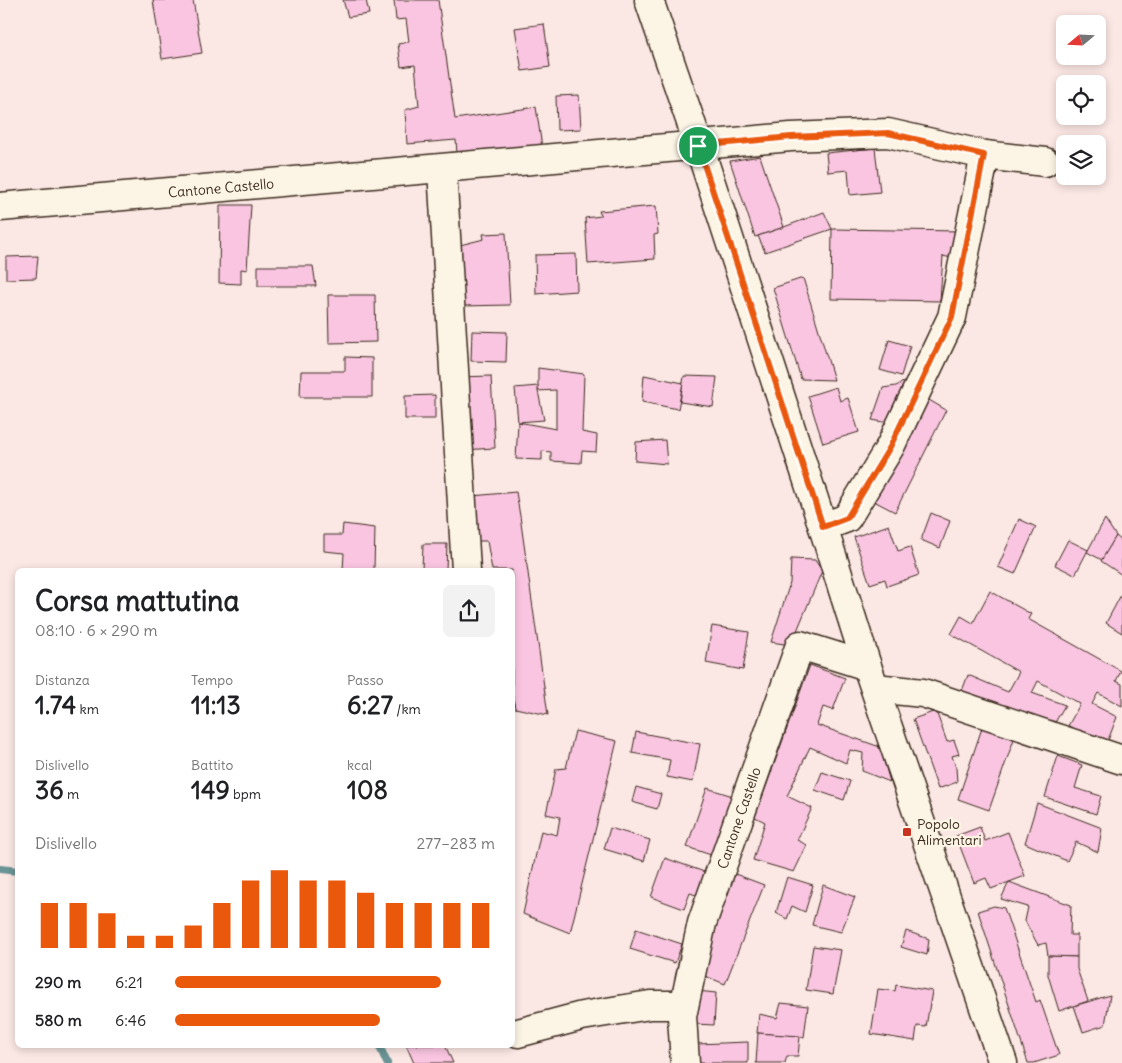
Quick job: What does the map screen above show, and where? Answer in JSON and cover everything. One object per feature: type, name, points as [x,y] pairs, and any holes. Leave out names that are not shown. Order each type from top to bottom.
[{"type":"street","points":[[649,0],[871,677],[1003,1063]]},
{"type":"street","name":"Cantone Castello","points":[[0,207],[791,137],[888,133],[984,155],[1046,162]]},
{"type":"street","points":[[823,527],[847,518],[890,447],[952,317],[984,155]]},
{"type":"street","points":[[442,169],[466,568]]},
{"type":"street","name":"Cantone Castello","points":[[685,1063],[682,1016],[702,923],[800,645],[871,677],[1122,760]]},
{"type":"street","points":[[518,1033],[582,1016],[650,1005],[684,1005]]},
{"type":"building","points":[[153,0],[193,0],[202,53],[162,59]]},
{"type":"building","points":[[343,0],[366,0],[369,14],[348,17]]},
{"type":"building","points":[[394,0],[438,0],[455,119],[536,107],[542,147],[457,154],[456,140],[407,144],[405,110],[419,106],[415,65],[401,67],[398,44],[409,42],[406,19],[396,20]]},
{"type":"building","points":[[544,24],[550,67],[522,71],[515,28]]},
{"type":"building","points":[[579,95],[581,129],[557,130],[556,96]]},
{"type":"building","points":[[875,148],[880,192],[850,195],[848,170],[828,172],[826,153]]},
{"type":"building","points":[[760,156],[784,227],[755,237],[730,161]]},
{"type":"building","points":[[220,205],[251,205],[247,270],[241,269],[241,284],[219,283]]},
{"type":"building","points":[[656,206],[658,234],[654,235],[655,259],[588,264],[585,218],[601,216],[599,211]]},
{"type":"building","points":[[824,212],[832,229],[765,252],[758,236]]},
{"type":"building","points":[[832,229],[961,231],[955,259],[943,256],[940,301],[831,299]]},
{"type":"building","points":[[506,233],[510,305],[462,306],[460,245],[484,239],[483,234]]},
{"type":"building","points":[[576,254],[577,291],[536,294],[535,255]]},
{"type":"building","points":[[38,256],[36,278],[6,279],[6,257]]},
{"type":"building","points":[[258,266],[313,266],[316,286],[258,286]]},
{"type":"building","points":[[803,278],[834,380],[801,379],[773,288]]},
{"type":"building","points":[[328,295],[375,295],[376,342],[329,343]]},
{"type":"building","points":[[472,331],[507,332],[506,362],[471,361]]},
{"type":"building","points":[[889,340],[910,346],[901,376],[880,370]]},
{"type":"building","points":[[345,357],[372,358],[372,397],[300,397],[301,371],[345,371]]},
{"type":"building","points":[[538,368],[584,374],[582,432],[597,435],[596,452],[582,451],[581,463],[551,461],[551,452],[542,451],[542,460],[516,459],[518,422],[556,429],[556,390],[538,391]]},
{"type":"building","points":[[644,375],[683,383],[678,409],[642,402]]},
{"type":"building","points":[[491,376],[495,448],[463,450],[459,377]]},
{"type":"building","points":[[684,376],[717,377],[713,407],[680,402]]},
{"type":"building","points":[[909,379],[889,423],[872,420],[883,388],[896,386]]},
{"type":"building","points":[[538,386],[544,420],[518,422],[515,388]]},
{"type":"building","points":[[836,387],[840,401],[848,398],[859,432],[823,443],[808,396]]},
{"type":"building","points":[[435,395],[435,419],[405,419],[405,396]]},
{"type":"building","points":[[924,397],[946,410],[895,512],[872,500]]},
{"type":"building","points":[[665,440],[667,464],[635,461],[636,442]]},
{"type":"building","points":[[516,492],[548,715],[515,708],[515,568],[492,568],[487,541],[473,541],[472,496]]},
{"type":"building","points":[[931,513],[950,521],[940,548],[921,540]]},
{"type":"building","points":[[1019,519],[1036,527],[1015,574],[998,567]]},
{"type":"building","points":[[1105,519],[1116,536],[1102,560],[1087,552]]},
{"type":"building","points":[[343,524],[375,528],[374,568],[343,568],[344,553],[324,551],[324,535],[342,535]]},
{"type":"building","points":[[889,525],[898,551],[910,547],[919,575],[887,586],[885,579],[870,584],[854,537]]},
{"type":"building","points":[[1116,536],[1122,541],[1122,575],[1101,561]]},
{"type":"building","points":[[1068,540],[1088,550],[1075,575],[1055,565]]},
{"type":"building","points":[[423,544],[447,544],[446,568],[422,568]]},
{"type":"building","points":[[791,559],[815,560],[822,571],[791,645],[771,642],[790,583]]},
{"type":"building","points":[[990,591],[1031,614],[1028,619],[1121,671],[1116,681],[1122,684],[1122,706],[1098,693],[1092,704],[1117,717],[1103,753],[1062,737],[1080,704],[1038,681],[1032,693],[1065,705],[1049,733],[959,699],[968,675],[1008,692],[1019,672],[951,634],[961,616],[973,623]]},
{"type":"building","points":[[1122,593],[1122,633],[1106,623]]},
{"type":"building","points":[[712,626],[749,632],[743,670],[706,663]]},
{"type":"building","points":[[810,665],[845,678],[833,710],[823,707],[817,725],[880,747],[890,782],[862,771],[863,753],[850,750],[846,763],[810,747],[787,796],[812,808],[797,840],[807,845],[794,872],[753,860],[765,822],[755,817]]},
{"type":"building","points":[[936,711],[947,742],[954,740],[959,754],[952,756],[956,768],[957,782],[938,789],[913,719]]},
{"type":"building","points":[[982,728],[1014,739],[989,810],[958,799]]},
{"type":"building","points":[[575,731],[617,741],[570,933],[523,914],[541,831],[557,835],[560,817],[546,814],[556,769],[566,768]]},
{"type":"building","points":[[636,732],[700,744],[693,782],[667,777],[670,760],[632,753]]},
{"type":"building","points":[[1058,756],[1082,765],[1075,788],[1101,796],[1096,814],[1045,797]]},
{"type":"building","points":[[822,772],[850,781],[844,800],[815,790]]},
{"type":"building","points":[[636,787],[661,794],[657,809],[632,802]]},
{"type":"building","points":[[707,788],[736,797],[717,857],[687,847]]},
{"type":"building","points":[[1037,803],[1102,828],[1098,852],[1076,842],[1067,861],[1025,843]]},
{"type":"building","points":[[980,827],[985,841],[1008,832],[1025,876],[991,889],[986,878],[974,883],[956,836]]},
{"type":"building","points":[[610,828],[650,840],[644,861],[604,849]]},
{"type":"building","points":[[665,858],[710,874],[702,897],[690,893],[684,909],[651,897]]},
{"type":"building","points":[[735,874],[764,885],[725,984],[700,974],[712,934]]},
{"type":"building","points":[[787,877],[813,885],[805,912],[792,906],[787,919],[776,913]]},
{"type":"building","points":[[1009,882],[1071,905],[1070,935],[1077,935],[1077,957],[1048,956],[1046,943],[1038,945],[1025,921],[1028,907],[1001,899]]},
{"type":"building","points":[[823,885],[855,897],[841,932],[812,925]]},
{"type":"building","points":[[994,906],[1004,908],[1036,1002],[1040,1000],[1059,1055],[1028,1063],[978,911]]},
{"type":"building","points":[[636,929],[682,944],[675,963],[630,949]]},
{"type":"building","points":[[906,931],[929,939],[927,955],[901,947]]},
{"type":"building","points":[[813,946],[841,950],[833,994],[806,990]]},
{"type":"building","points":[[1048,956],[1077,957],[1077,969],[1088,1001],[1059,1011],[1048,975]]},
{"type":"building","points":[[896,985],[932,991],[926,1027],[917,1026],[915,1041],[871,1034],[878,989],[895,991]]},
{"type":"building","points":[[697,991],[716,993],[714,1025],[695,1024]]},
{"type":"building","points":[[1110,995],[1105,1025],[1083,1032],[1074,1006]]},
{"type":"building","points":[[781,1003],[808,1006],[804,1037],[757,1033],[759,1014],[777,1018]]},
{"type":"building","points":[[758,1033],[800,1036],[798,1056],[787,1056],[785,1063],[756,1063]]},
{"type":"building","points":[[748,1042],[748,1063],[696,1063],[696,1044]]},
{"type":"building","points":[[407,1048],[446,1048],[453,1063],[414,1063]]},
{"type":"waterway","points":[[0,869],[15,871]]},
{"type":"waterway","points":[[380,1048],[387,1063]]},
{"type":"place","name":"Popolo Alimentari","points":[[907,832]]},
{"type":"route","points":[[888,133],[984,155],[952,317],[890,447],[847,518],[823,527],[698,146],[791,137],[888,133]]}]
